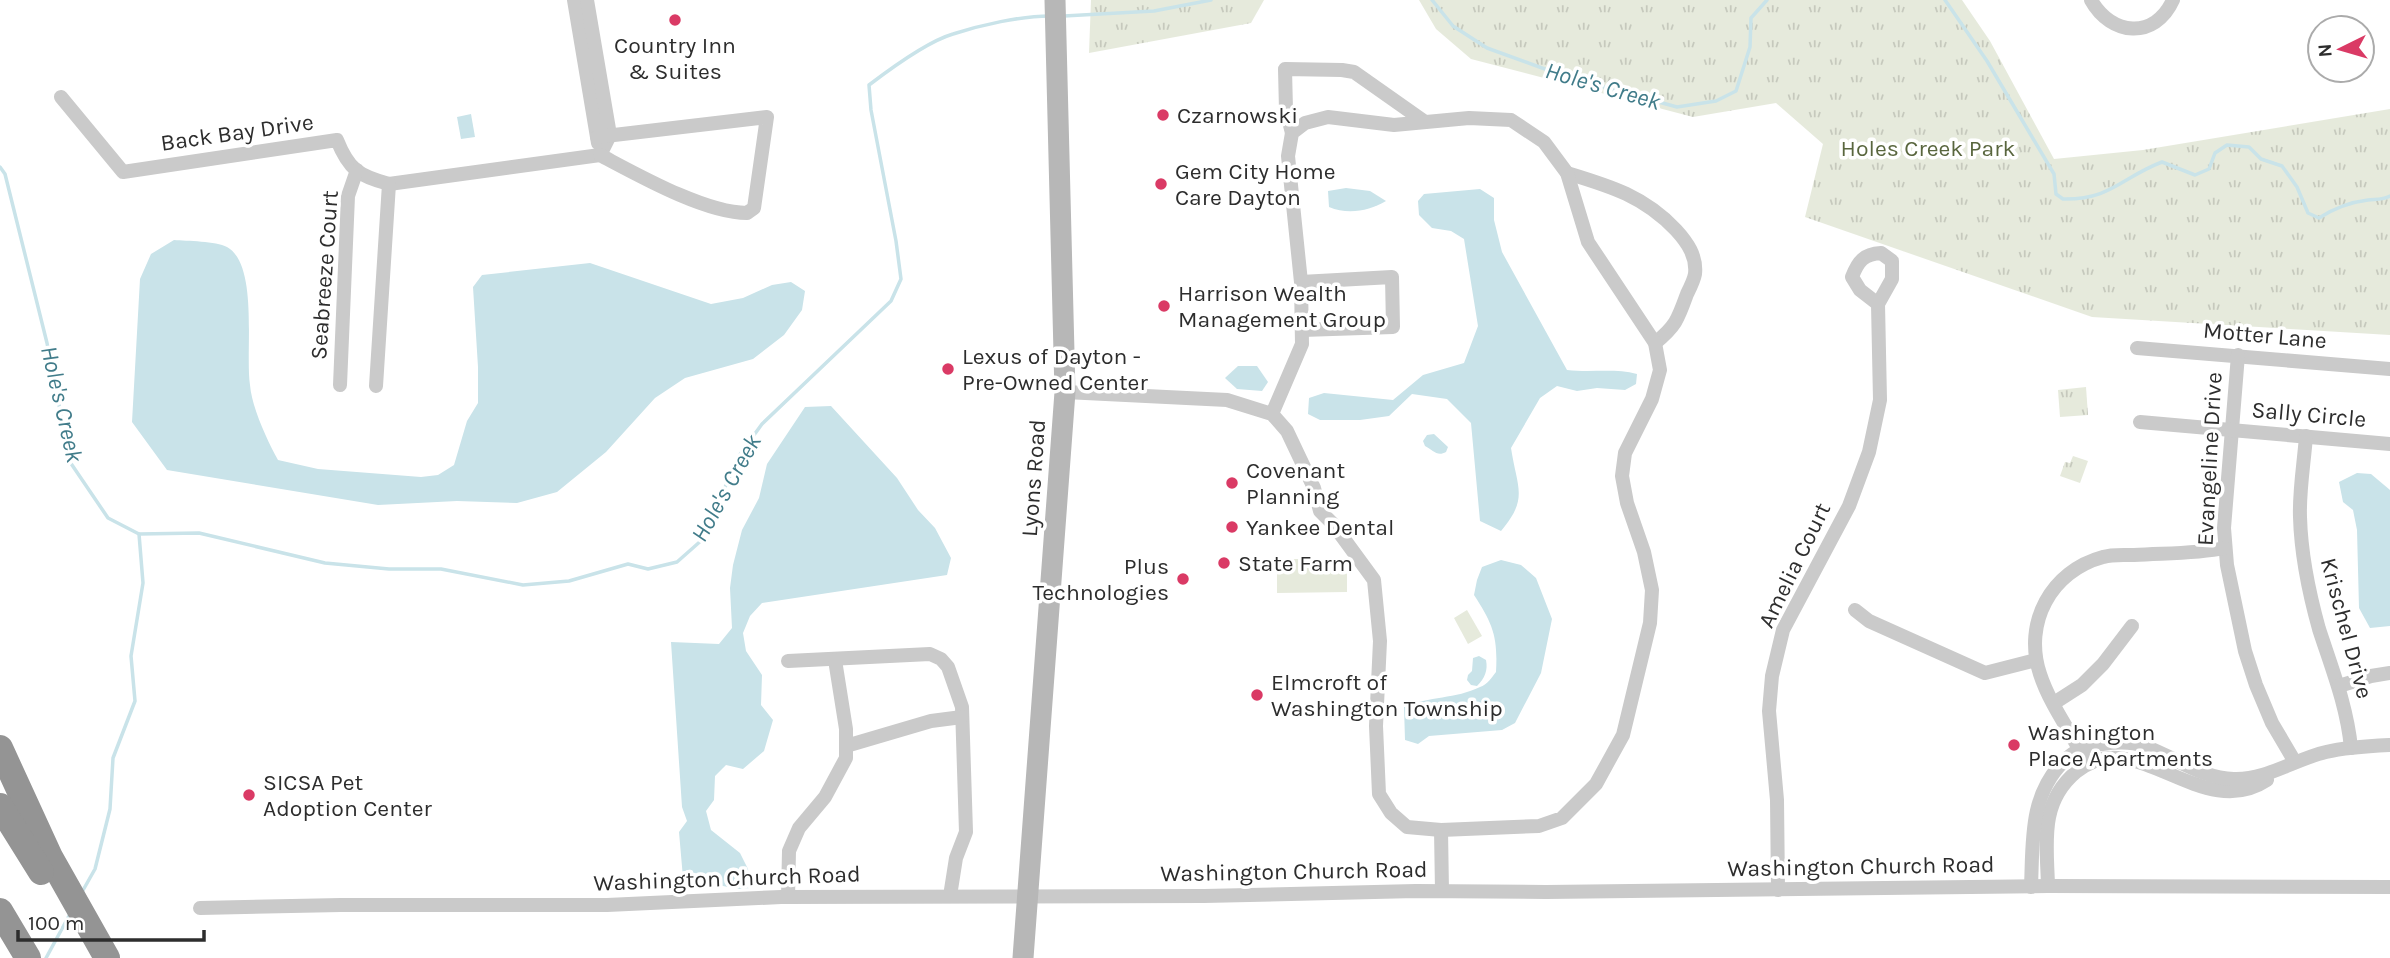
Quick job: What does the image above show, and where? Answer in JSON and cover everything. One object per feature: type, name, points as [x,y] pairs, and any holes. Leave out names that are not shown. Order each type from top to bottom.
[{"type":"highway","points":[[0,748],[50,858],[107,958]]},
{"type":"highway","points":[[0,806],[98,958]]},
{"type":"highway","points":[[0,911],[28,958]]},
{"type":"main road","name":"Lyons Road","points":[[1023,958],[1065,392],[1055,0]]},
{"type":"street","points":[[574,0],[603,136]]},
{"type":"street","points":[[587,0],[603,136],[600,155]]},
{"type":"street","points":[[2091,0],[2116,27],[2133,29],[2154,22],[2173,0]]},
{"type":"street","points":[[1272,414],[1302,344],[1301,282],[1287,156],[1292,133],[1286,110],[1285,69],[1354,72],[1425,122]]},
{"type":"street","name":"Back Bay Drive","points":[[61,97],[123,172],[337,140],[345,159],[357,170]]},
{"type":"street","points":[[357,170],[365,177],[390,184],[600,155],[667,190],[734,213],[747,213],[754,208],[767,117],[603,136]]},
{"type":"street","points":[[1065,392],[1227,400],[1272,414],[1287,431],[1314,488],[1320,511],[1333,524],[1374,580],[1380,641],[1376,726],[1379,794],[1391,813],[1407,827],[1441,830],[1539,826],[1562,818],[1596,784],[1623,735],[1650,622],[1652,590],[1622,476],[1625,453],[1652,399],[1660,370],[1655,343],[1588,242],[1567,173],[1544,142],[1511,120],[1469,118],[1394,125],[1328,117],[1305,123],[1292,133]]},
{"type":"street","name":"Seabreeze Court","points":[[340,384],[348,195],[357,170]]},
{"type":"street","points":[[1567,173],[1643,201],[1685,240],[1693,254],[1695,274],[1674,327],[1655,343]]},
{"type":"street","points":[[376,386],[390,184]]},
{"type":"street","points":[[1301,282],[1392,277],[1393,327],[1302,330]]},
{"type":"street","name":"Amelia Court","points":[[1778,890],[1777,800],[1769,711],[1772,676],[1783,630],[1849,506],[1869,452],[1880,400],[1878,304]]},
{"type":"street","name":"Motter Lane","points":[[2137,348],[2390,369]]},
{"type":"street","name":"Evangeline Drive","points":[[2238,355],[2225,548],[2245,651],[2272,723],[2295,762]]},
{"type":"street","name":"Sally Circle","points":[[2140,422],[2390,444]]},
{"type":"street","name":"Krischel Drive","points":[[2306,436],[2300,517],[2305,568],[2319,628],[2339,686],[2351,748]]},
{"type":"street","points":[[2087,763],[2054,703],[2036,660],[2036,626],[2047,596],[2071,570],[2104,556],[2196,553],[2225,548]]},
{"type":"street","points":[[1855,610],[1869,621],[1984,673],[2036,660]]},
{"type":"street","points":[[2054,703],[2082,685],[2103,664],[2132,626]]},
{"type":"street","points":[[788,662],[930,654],[941,659],[948,667],[957,689],[962,717],[966,832],[957,858],[950,896]]},
{"type":"street","points":[[789,897],[789,851],[799,828],[825,797],[846,758],[846,729],[835,660]]},
{"type":"street","points":[[2339,686],[2390,673]]},
{"type":"street","points":[[846,746],[932,721],[962,717]]},
{"type":"street","points":[[2031,887],[2035,820],[2043,789],[2054,771],[2080,749],[2118,742],[2140,744],[2210,775],[2232,779],[2256,778],[2326,752],[2390,745]]},
{"type":"street","points":[[2048,887],[2046,834],[2056,793],[2087,763],[2122,757],[2212,791],[2239,791],[2258,786],[2295,762]]},
{"type":"street","points":[[1441,830],[1442,891]]},
{"type":"street","name":"Washington Church Road","points":[[200,908],[607,905],[789,897],[2031,887],[2390,887]]},
{"type":"green space","points":[[1091,0],[1264,0],[1251,23],[1089,53]]},
{"type":"green space","name":"Holes Creek Park","points":[[1419,0],[1962,0],[1990,41],[2054,159],[2143,150],[2390,109],[2390,335],[2092,317],[1805,217],[1823,144],[1776,103],[1693,117],[1471,59],[1436,29]]},
{"type":"green space","points":[[2086,387],[2088,415],[2060,417],[2058,390]]},
{"type":"green space","points":[[2073,456],[2088,461],[2080,483],[2060,476],[2065,462],[2070,463]]},
{"type":"green space","points":[[1277,559],[1347,559],[1347,592],[1277,593]]},
{"type":"green space","points":[[1467,610],[1482,636],[1468,644],[1454,618]]},
{"type":"water","points":[[471,114],[475,137],[461,139],[457,117]]},
{"type":"water","points":[[1346,188],[1370,191],[1386,201],[1358,211],[1329,207],[1328,191]]},
{"type":"water","points":[[1480,189],[1494,198],[1494,220],[1502,252],[1567,370],[1637,374],[1636,384],[1625,390],[1597,388],[1577,391],[1557,386],[1540,398],[1511,448],[1518,483],[1518,501],[1510,520],[1501,531],[1480,521],[1471,423],[1447,399],[1412,394],[1389,416],[1360,420],[1320,420],[1308,414],[1309,398],[1324,393],[1393,400],[1423,375],[1464,363],[1478,326],[1464,239],[1451,231],[1432,228],[1419,215],[1418,201],[1424,194]]},
{"type":"water","points":[[174,240],[222,245],[237,257],[247,290],[250,385],[261,424],[278,460],[318,469],[421,477],[438,475],[454,465],[467,421],[478,403],[473,287],[482,275],[590,263],[711,304],[743,298],[772,285],[791,282],[805,291],[802,310],[784,335],[753,359],[685,378],[655,398],[606,452],[557,492],[517,503],[457,501],[378,505],[167,470],[132,422],[140,279],[151,254]]},
{"type":"water","points":[[1238,366],[1257,366],[1268,382],[1262,391],[1237,389],[1225,378]]},
{"type":"water","points":[[831,406],[897,478],[918,510],[935,528],[951,558],[947,575],[762,603],[750,616],[743,633],[746,651],[762,675],[761,705],[773,720],[764,751],[743,769],[726,765],[715,776],[714,800],[706,811],[711,830],[740,853],[748,869],[750,888],[738,889],[683,878],[679,832],[687,821],[682,807],[671,642],[719,644],[732,628],[730,588],[742,530],[759,498],[767,464],[805,407]]},
{"type":"water","points":[[1434,434],[1448,447],[1446,452],[1438,453],[1425,446],[1423,441],[1427,435]]},
{"type":"water","points":[[2357,473],[2371,474],[2390,490],[2390,626],[2370,628],[2359,608],[2357,530],[2353,510],[2343,502],[2339,482]]},
{"type":"water","points":[[1501,560],[1521,565],[1536,578],[1552,619],[1541,673],[1515,723],[1502,730],[1429,736],[1418,744],[1405,740],[1404,707],[1471,691],[1485,685],[1496,672],[1493,631],[1474,595],[1482,567]]},
{"type":"water","points":[[1479,656],[1486,660],[1487,667],[1477,686],[1471,685],[1467,680],[1468,675],[1472,671],[1473,658]]},
{"type":"waterway","name":"Hole's Creek","points":[[1064,16],[1154,11],[1211,0]]},
{"type":"waterway","name":"Hole's Creek","points":[[1432,0],[1453,26],[1487,48],[1564,76],[1677,107],[1716,101],[1736,91],[1750,47],[1751,18],[1767,0]]},
{"type":"waterway","name":"Hole's Creek","points":[[1945,0],[1987,61],[2054,174],[2056,194],[2063,199],[2105,192],[2162,162],[2195,175],[2209,169],[2215,153],[2227,145],[2249,147],[2261,159],[2282,166],[2297,187],[2308,213],[2319,218],[2349,204],[2390,196]]},
{"type":"waterway","name":"Hole's Creek","points":[[0,167],[5,174],[47,343],[70,462],[108,518],[139,534],[199,533],[325,563],[389,569],[441,569],[523,585],[569,581],[628,564],[648,569],[677,562],[703,539],[738,457],[762,424],[891,301],[901,279],[869,85],[910,56],[943,38],[1001,22],[1050,16]]},
{"type":"waterway","points":[[82,892],[95,869],[110,809],[113,758],[135,701],[131,656],[143,583],[139,534]]},
{"type":"waterway","points":[[46,958],[70,914]]},
{"type":"place","name":"Country Inn & Suites","points":[[675,20]]},
{"type":"place","name":"Czarnowski","points":[[1163,115]]},
{"type":"place","name":"Gem City Home Care Dayton","points":[[1161,184]]},
{"type":"place","name":"Harrison Wealth Management Group","points":[[1164,306]]},
{"type":"place","name":"Lexus of Dayton - Pre-Owned Center","points":[[948,369]]},
{"type":"place","name":"Covenant Planning","points":[[1232,483]]},
{"type":"place","name":"Yankee Dental","points":[[1232,527]]},
{"type":"place","name":"State Farm","points":[[1224,563]]},
{"type":"place","name":"Plus Technologies","points":[[1183,579]]},
{"type":"place","name":"Elmcroft of Washington Township","points":[[1257,695]]},
{"type":"place","name":"Washington Place Apartments","points":[[2014,745]]},
{"type":"place","name":"SICSA Pet Adoption Center","points":[[249,795]]}]
